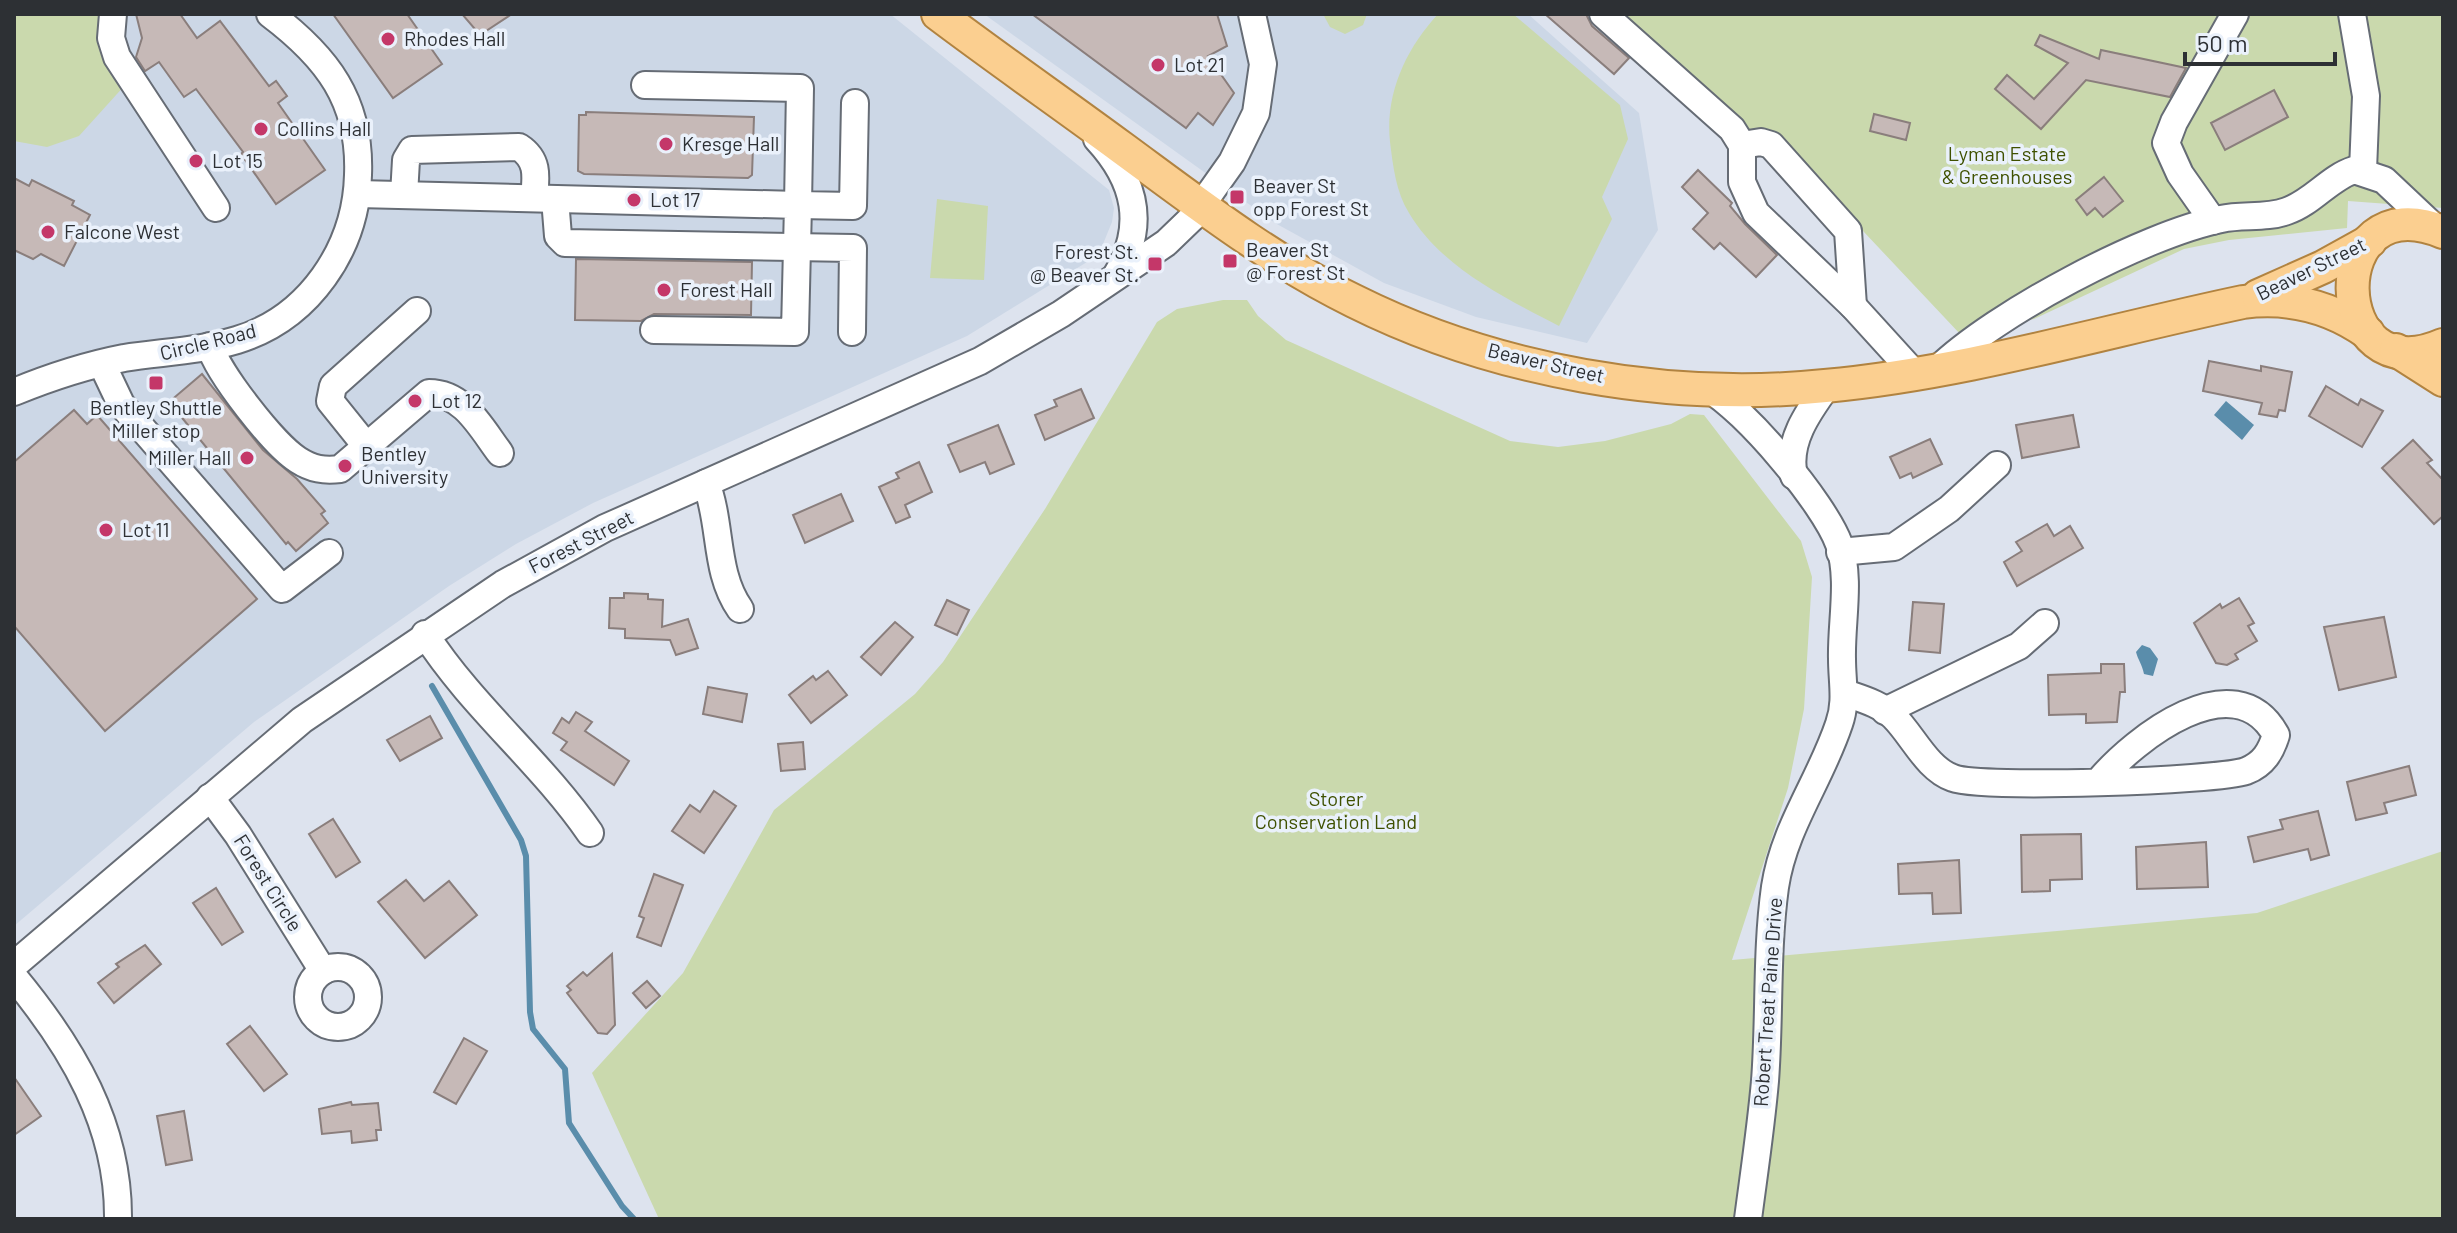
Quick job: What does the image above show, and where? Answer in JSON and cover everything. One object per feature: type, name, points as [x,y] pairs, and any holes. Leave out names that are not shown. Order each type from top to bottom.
[{"type":"main road","name":"Beaver Street","points":[[938,14],[1201,206],[1312,279],[1412,326],[1482,349],[1558,368],[1638,382],[1707,388],[1827,386],[1926,371],[2243,302],[2285,300],[2316,306],[2381,341],[2443,380]]},
{"type":"main road","name":"Beaver Street","points":[[2243,302],[2407,225],[2440,230]]},
{"type":"main road","points":[[2378,236],[2359,256],[2350,282],[2354,309],[2381,341],[2414,352],[2443,345]]},
{"type":"street","points":[[113,14],[111,38],[117,57],[216,208]]},
{"type":"street","name":"Circle Road","points":[[14,392],[102,364],[210,346],[272,326],[302,302],[330,270],[350,233],[358,194],[359,157],[351,108],[336,80],[305,41],[270,14]]},
{"type":"street","name":"Forest Street","points":[[14,965],[302,720],[425,634],[553,555],[706,483],[936,383],[1022,338],[1114,279],[1175,235],[1201,206],[1232,162],[1256,113],[1262,89],[1263,64],[1252,14]]},
{"type":"street","points":[[1603,14],[1732,129],[1742,145],[1742,182],[1756,213],[1926,371],[2015,312],[2122,255],[2213,221],[2264,217],[2288,211],[2347,172],[2363,170],[2400,192],[2440,230]]},
{"type":"street","points":[[2213,221],[2175,165],[2166,143],[2174,122],[2235,14]]},
{"type":"street","points":[[2352,14],[2366,96],[2363,170]]},
{"type":"street","points":[[645,85],[800,88],[795,332],[654,330]]},
{"type":"street","points":[[1053,98],[1111,155],[1131,190],[1136,209],[1133,239],[1114,279]]},
{"type":"street","points":[[358,194],[853,206],[855,103]]},
{"type":"street","points":[[1742,145],[1761,142],[1771,145],[1841,221],[1851,243],[1853,306]]},
{"type":"street","points":[[404,195],[406,160],[412,150],[519,147],[530,153],[558,236],[565,243],[853,248],[852,332]]},
{"type":"street","points":[[367,447],[330,401],[333,386],[417,311]]},
{"type":"street","points":[[210,346],[223,374],[295,458],[325,471],[340,469],[429,393],[444,393],[462,403],[500,453]]},
{"type":"street","points":[[102,364],[121,404],[282,589],[329,553]]},
{"type":"street","points":[[1794,476],[1791,459],[1796,440],[1827,386]]},
{"type":"street","name":"Robert Treat Paine Drive","points":[[1707,388],[1738,411],[1794,476],[1822,515],[1840,552],[1844,575],[1842,662],[1845,693],[1839,724],[1789,831],[1776,885],[1768,957],[1765,1080],[1748,1219]]},
{"type":"street","points":[[1840,552],[1894,547],[1949,509],[1997,465]]},
{"type":"street","points":[[706,483],[715,511],[724,577],[740,609]]},
{"type":"street","points":[[1885,711],[2019,646],[2045,623]]},
{"type":"street","points":[[425,634],[450,672],[554,786],[590,833]]},
{"type":"street","points":[[1845,693],[1885,711],[1929,760],[1953,778],[1978,783],[2099,781],[2245,771],[2261,763],[2271,750],[2276,735],[2269,721],[2253,709],[2210,704],[2183,714],[2136,745],[2099,781]]},
{"type":"street","name":"Forest Circle","points":[[210,797],[238,835],[323,971]]},
{"type":"street","points":[[14,977],[52,1026],[90,1091],[111,1154],[118,1219]]},
{"type":"shaded area","name":"Bentley University","points":[[14,14],[890,14],[1109,190],[1114,208],[1112,222],[1103,244],[1087,262],[967,336],[593,503],[516,544],[449,586],[254,722],[14,926]]},
{"type":"shaded area","points":[[984,14],[1528,14],[1639,113],[1658,230],[1587,343],[1476,317],[1384,283],[1275,223]]},
{"type":"green space","points":[[14,14],[104,14],[126,84],[79,136],[47,147],[14,141]]},
{"type":"green space","points":[[1323,14],[1367,14],[1363,25],[1345,34],[1330,27]]},
{"type":"green space","points":[[1438,14],[1513,14],[1620,105],[1628,139],[1602,197],[1612,219],[1559,326],[1496,292],[1456,265],[1422,232],[1401,196],[1390,142],[1391,106],[1407,57]]},
{"type":"green space","name":"Lyman Estate & Greenhouses","points":[[1612,14],[2443,14],[2443,208],[2348,201],[2347,228],[2229,240],[2184,249],[2034,319],[1961,335],[1766,128],[1758,137]]},
{"type":"green space","points":[[937,199],[988,206],[984,280],[930,278]]},
{"type":"green space","name":"Storer Conservation Land","points":[[1223,300],[1247,300],[1258,316],[1286,340],[1510,441],[1558,447],[1605,441],[1671,424],[1690,414],[1704,415],[1801,541],[1812,577],[1804,709],[1788,788],[1732,960],[2257,913],[2443,851],[2443,1219],[659,1219],[592,1073],[683,973],[774,810],[915,694],[943,662],[1045,509],[1157,322],[1177,309]]},
{"type":"water","points":[[2226,401],[2254,425],[2242,440],[2214,415]]},
{"type":"water","points":[[2142,645],[2150,648],[2158,659],[2153,676],[2144,674],[2137,655]]},
{"type":"building","name":"Collins Hall","points":[[136,14],[180,14],[197,38],[220,21],[269,86],[276,81],[287,96],[278,103],[325,170],[276,204],[241,154],[243,152],[196,89],[184,97],[159,62],[145,71],[136,57],[142,38]]},
{"type":"building","name":"Rhodes Hall","points":[[333,14],[407,14],[442,64],[393,98]]},
{"type":"building","points":[[462,14],[512,14],[480,35]]},
{"type":"building","name":"Lot 21","points":[[1032,14],[1217,14],[1227,46],[1208,56],[1234,93],[1213,125],[1198,113],[1186,128]]},
{"type":"building","points":[[1545,14],[1586,14],[1592,26],[1629,58],[1614,74]]},
{"type":"building","points":[[2040,35],[2099,59],[2101,50],[2186,68],[2170,97],[2086,80],[2041,129],[1995,89],[2007,75],[2034,99],[2068,63],[2035,45]]},
{"type":"building","points":[[2274,90],[2288,117],[2225,150],[2211,123]]},
{"type":"building","name":"Kresge Hall","points":[[586,112],[754,117],[752,175],[748,178],[584,174],[578,171],[579,115],[586,115]]},
{"type":"building","points":[[1874,114],[1910,123],[1906,140],[1870,131]]},
{"type":"building","points":[[1698,170],[1732,203],[1730,206],[1745,224],[1777,255],[1756,277],[1720,243],[1714,249],[1693,229],[1708,213],[1682,187]]},
{"type":"building","points":[[2104,177],[2123,201],[2103,217],[2095,208],[2087,215],[2076,200]]},
{"type":"building","name":"Falcone West","points":[[14,178],[29,186],[32,180],[74,201],[72,205],[90,215],[64,266],[41,254],[33,259],[14,250]]},
{"type":"building","name":"Forest Hall","points":[[576,259],[752,262],[751,315],[654,314],[641,321],[575,320]]},
{"type":"building","points":[[2209,361],[2261,371],[2261,366],[2292,372],[2285,411],[2279,410],[2277,417],[2259,414],[2262,403],[2203,391]]},
{"type":"building","name":"Miller Hall","points":[[202,374],[263,450],[297,479],[325,511],[321,514],[328,523],[296,551],[288,542],[286,544],[169,402]]},
{"type":"building","points":[[2326,386],[2358,405],[2361,399],[2383,411],[2362,447],[2309,416]]},
{"type":"building","points":[[1081,389],[1094,418],[1045,440],[1035,415],[1057,406],[1054,400]]},
{"type":"building","name":"Lot 11","points":[[74,410],[87,424],[97,415],[257,599],[105,731],[14,626],[14,462]]},
{"type":"building","points":[[2073,415],[2079,447],[2022,458],[2016,425]]},
{"type":"building","points":[[998,425],[1014,464],[990,474],[985,462],[960,472],[948,445]]},
{"type":"building","points":[[1930,439],[1942,464],[1913,478],[1911,473],[1900,478],[1890,457]]},
{"type":"building","points":[[2413,440],[2432,460],[2427,463],[2443,480],[2443,516],[2434,524],[2382,468]]},
{"type":"building","points":[[919,462],[932,492],[905,505],[910,517],[896,523],[879,487],[899,478],[896,473]]},
{"type":"building","points":[[841,494],[853,521],[805,543],[793,515]]},
{"type":"building","points":[[2047,524],[2054,536],[2070,526],[2083,548],[2017,586],[2004,562],[2022,551],[2016,542]]},
{"type":"building","points":[[624,593],[648,594],[648,599],[663,600],[662,627],[688,619],[698,648],[676,655],[670,640],[625,638],[625,629],[609,628],[610,598],[624,598]]},
{"type":"building","points":[[2239,598],[2254,623],[2248,626],[2257,641],[2235,654],[2238,659],[2227,665],[2216,663],[2194,623],[2220,604],[2222,608]]},
{"type":"building","points":[[947,600],[969,610],[957,635],[935,625]]},
{"type":"building","points":[[1913,602],[1944,604],[1940,653],[1909,650]]},
{"type":"building","points":[[2384,617],[2396,677],[2339,690],[2324,627]]},
{"type":"building","points":[[895,622],[913,637],[881,675],[861,657]]},
{"type":"building","points":[[2101,664],[2124,664],[2125,692],[2120,692],[2117,722],[2086,723],[2086,714],[2049,715],[2048,675],[2101,673]]},
{"type":"building","points":[[828,671],[847,695],[811,723],[789,695],[813,676],[816,680]]},
{"type":"building","points":[[708,687],[747,694],[742,722],[703,714]]},
{"type":"building","points":[[576,712],[592,722],[585,731],[629,761],[614,785],[561,750],[567,742],[553,733],[562,718],[569,723]]},
{"type":"building","points":[[430,716],[442,738],[400,761],[387,740]]},
{"type":"building","points":[[803,742],[805,769],[781,771],[778,744]]},
{"type":"building","points":[[2409,766],[2416,795],[2384,803],[2387,813],[2356,820],[2347,782]]},
{"type":"building","points":[[714,791],[736,806],[704,853],[672,831],[690,805],[700,812]]},
{"type":"building","points":[[2318,811],[2329,855],[2311,860],[2308,849],[2254,862],[2248,837],[2283,829],[2280,820]]},
{"type":"building","points":[[333,819],[360,862],[336,877],[309,834]]},
{"type":"building","points":[[2081,834],[2082,879],[2050,880],[2050,891],[2022,892],[2021,835]]},
{"type":"building","points":[[2206,842],[2208,887],[2137,889],[2136,847]]},
{"type":"building","points":[[1959,860],[1961,913],[1933,914],[1932,893],[1899,894],[1898,864]]},
{"type":"building","points":[[654,874],[683,885],[661,946],[637,937],[644,918],[639,916]]},
{"type":"building","points":[[406,880],[424,901],[449,881],[477,915],[425,958],[378,902]]},
{"type":"building","points":[[216,888],[243,932],[222,945],[193,903]]},
{"type":"building","points":[[145,945],[161,964],[114,1003],[98,983],[119,967],[116,964]]},
{"type":"building","points":[[612,954],[615,1025],[607,1034],[598,1033],[567,993],[571,990],[567,986],[583,972],[587,976]]},
{"type":"building","points":[[647,981],[660,996],[646,1008],[633,993]]},
{"type":"building","points":[[250,1026],[287,1074],[264,1091],[227,1044]]},
{"type":"building","points":[[464,1038],[487,1051],[456,1104],[434,1092]]},
{"type":"building","points":[[14,1077],[41,1116],[14,1135]]},
{"type":"building","points":[[351,1102],[352,1105],[378,1103],[381,1130],[376,1130],[377,1140],[352,1143],[351,1131],[322,1134],[319,1109]]},
{"type":"building","points":[[184,1111],[192,1160],[166,1165],[157,1116]]},
{"type":"waterway","points":[[432,686],[521,840],[526,856],[533,1029],[565,1069],[569,1123],[622,1206],[634,1219]]},
{"type":"place","name":"Rhodes Hall","points":[[388,39]]},
{"type":"place","name":"Lot 21","points":[[1158,65]]},
{"type":"place","name":"Collins Hall","points":[[261,129]]},
{"type":"place","name":"Kresge Hall","points":[[666,144]]},
{"type":"place","name":"Lot 15","points":[[196,161]]},
{"type":"place","name":"Beaver St opp Forest St","points":[[1237,197]]},
{"type":"place","name":"Lot 17","points":[[634,200]]},
{"type":"place","name":"Falcone West","points":[[48,232]]},
{"type":"place","name":"Beaver St @ Forest St","points":[[1230,261]]},
{"type":"place","name":"Forest St. @ Beaver St.","points":[[1155,264]]},
{"type":"place","name":"Forest Hall","points":[[664,290]]},
{"type":"place","name":"Bentley Shuttle Miller stop","points":[[156,383]]},
{"type":"place","name":"Lot 12","points":[[415,401]]},
{"type":"place","name":"Miller Hall","points":[[247,458]]},
{"type":"place","name":"Bentley University","points":[[345,466]]},
{"type":"place","name":"Lot 11","points":[[106,530]]}]
